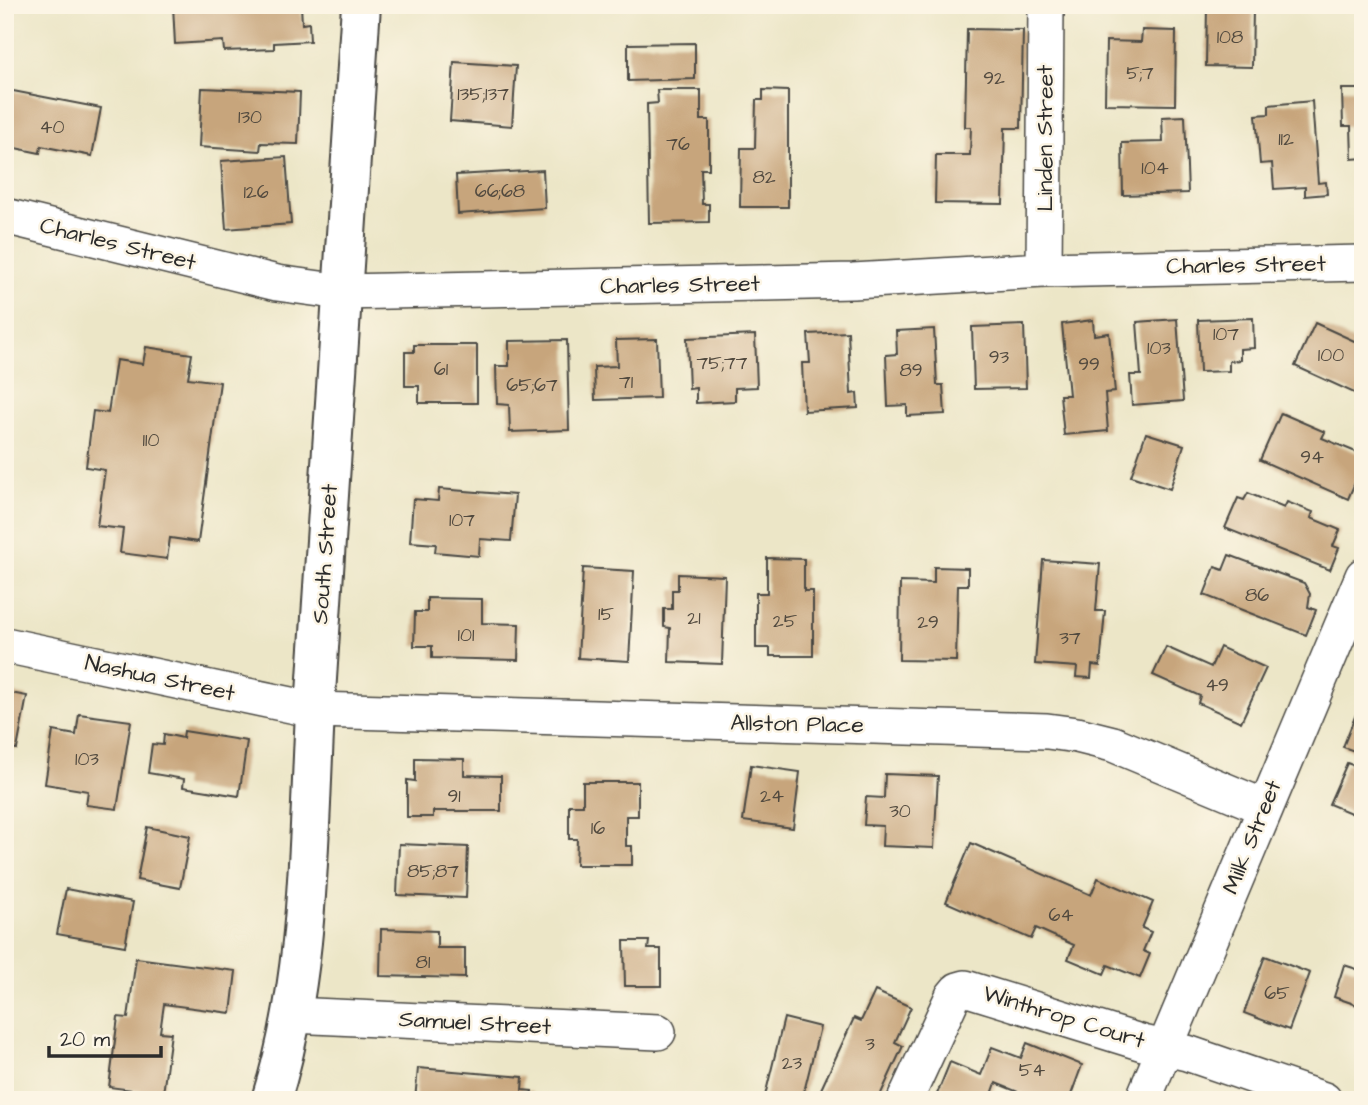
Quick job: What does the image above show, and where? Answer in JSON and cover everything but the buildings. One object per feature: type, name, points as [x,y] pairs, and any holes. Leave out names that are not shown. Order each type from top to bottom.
[{"type":"main road","name":"South Street","points":[[271,1100],[292,1015],[307,874],[360,5]]},
{"type":"street","name":"Linden Street","points":[[1044,270],[1046,5]]},
{"type":"street","name":"Charles Street","points":[[5,216],[277,283],[342,292],[853,281],[1044,270],[1363,262]]},
{"type":"street","name":"Milk Street","points":[[1143,1100],[1363,576]]},
{"type":"street","name":"Nashua Street","points":[[5,645],[315,710]]},
{"type":"street","name":"Allston Place","points":[[315,710],[1046,731],[1114,744],[1264,807]]},
{"type":"street","name":"Winthrop Court","points":[[905,1100],[953,996],[965,988],[1166,1048]]},
{"type":"street","name":"Samuel Street","points":[[292,1015],[658,1032]]},
{"type":"street","points":[[1166,1048],[1324,1100]]}]
